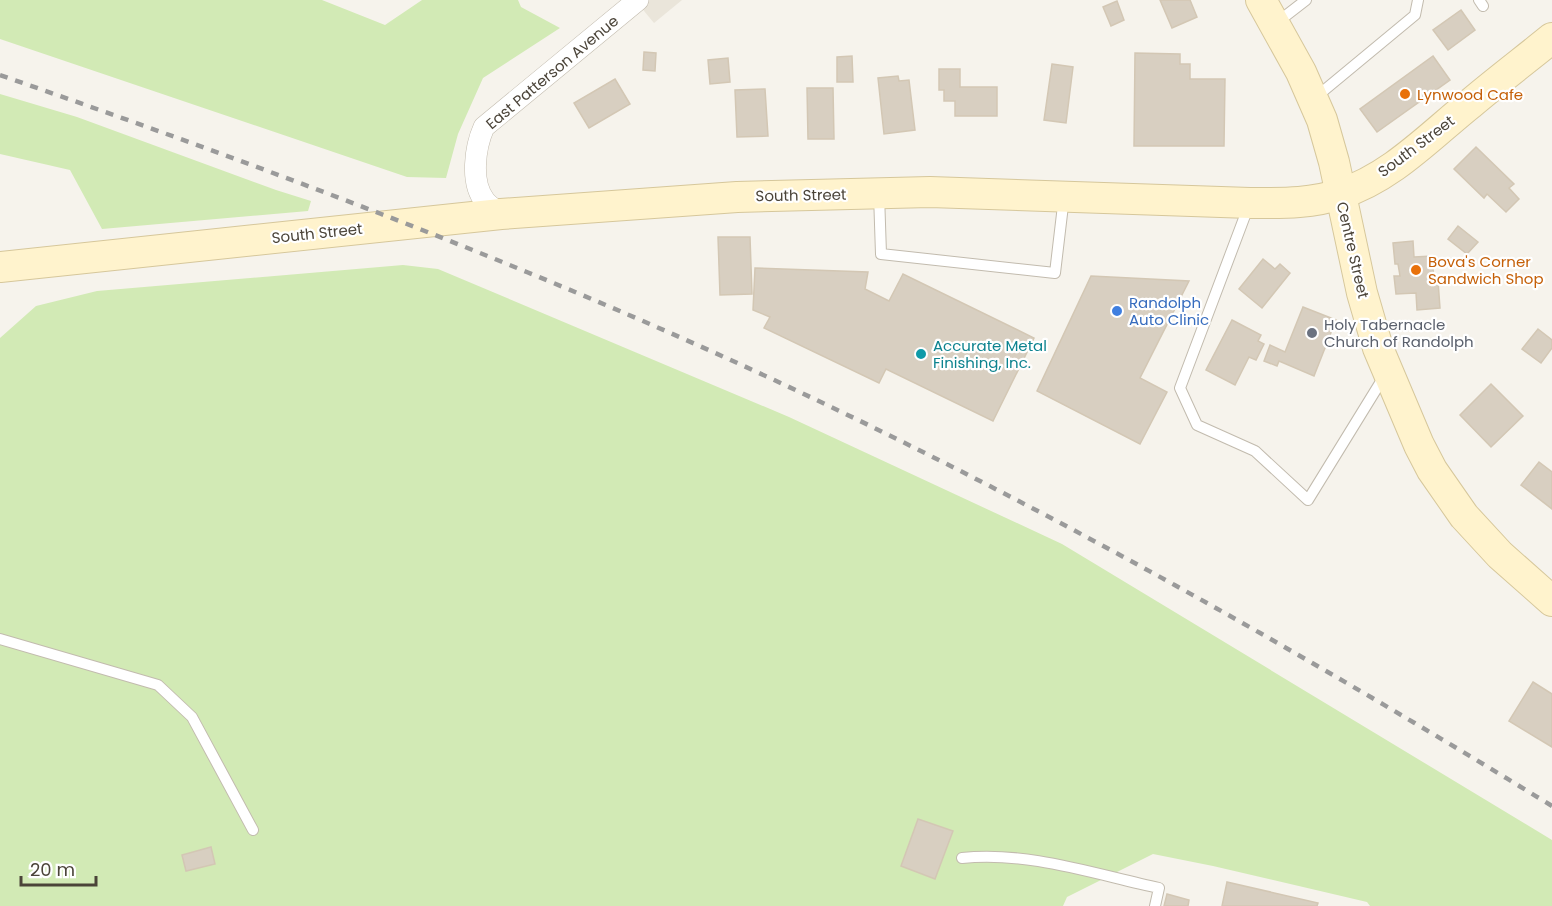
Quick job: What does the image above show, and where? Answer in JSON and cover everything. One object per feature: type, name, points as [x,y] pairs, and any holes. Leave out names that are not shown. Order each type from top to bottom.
[{"type":"main road","name":"Centre Street","points":[[1268,12],[1314,99],[1329,141],[1362,293],[1378,348],[1419,445],[1448,494],[1500,555],[1550,597]]},
{"type":"main road","name":"South Street","points":[[2,272],[501,214],[736,197],[930,192],[1250,203],[1303,201],[1341,194],[1377,177],[1399,162],[1552,38]]},
{"type":"street","name":"East Patterson Avenue","points":[[501,214],[485,201],[478,186],[475,157],[484,127],[638,0]]},
{"type":"lane","points":[[1268,12],[1306,0]]},
{"type":"lane","points":[[1314,99],[1414,15],[1418,0]]},
{"type":"lane","points":[[879,194],[881,254],[1056,273],[1064,197]]},
{"type":"lane","points":[[1250,203],[1180,388],[1197,425],[1255,451],[1308,500],[1388,369]]},
{"type":"lane","points":[[0,639],[158,685],[192,717],[253,830]]},
{"type":"lane","points":[[962,858],[981,856],[1021,858],[1159,888],[1155,906]]},
{"type":"shaded area","points":[[635,0],[682,0],[654,23]]},
{"type":"green space","points":[[0,0],[322,0],[385,25],[422,0],[518,0],[521,7],[560,28],[483,78],[458,134],[446,178],[407,177],[0,39]]},
{"type":"green space","points":[[0,94],[77,117],[311,201],[308,211],[102,229],[70,170],[0,154]]},
{"type":"green space","points":[[403,265],[438,269],[789,417],[1062,544],[1552,840],[1552,906],[1370,906],[1367,902],[1153,854],[1067,897],[1063,906],[0,906],[0,338],[36,306],[97,291]]},
{"type":"building","points":[[1160,0],[1190,0],[1197,17],[1172,28]]},
{"type":"building","points":[[1117,1],[1124,20],[1111,26],[1103,7]]},
{"type":"building","points":[[1461,10],[1475,30],[1448,50],[1433,30]]},
{"type":"building","points":[[644,52],[656,53],[655,71],[643,70]]},
{"type":"building","points":[[1135,53],[1180,54],[1180,64],[1190,64],[1190,79],[1225,79],[1224,146],[1134,146]]},
{"type":"building","points":[[852,56],[853,82],[837,82],[837,57]]},
{"type":"building","name":"Lynwood Cafe","points":[[1433,56],[1450,80],[1377,132],[1360,109]]},
{"type":"building","points":[[728,58],[730,82],[710,84],[708,60]]},
{"type":"building","points":[[1052,64],[1073,67],[1066,123],[1044,120]]},
{"type":"building","points":[[939,69],[960,69],[960,87],[997,87],[997,116],[955,116],[955,101],[944,101],[944,90],[939,90]]},
{"type":"building","points":[[898,76],[899,81],[909,80],[915,130],[884,134],[878,78]]},
{"type":"building","points":[[615,79],[630,104],[589,128],[574,103]]},
{"type":"building","points":[[807,88],[833,88],[834,139],[808,139]]},
{"type":"building","points":[[765,89],[768,136],[737,137],[735,90]]},
{"type":"building","points":[[1476,147],[1514,184],[1509,188],[1519,199],[1506,212],[1487,194],[1484,198],[1454,169]]},
{"type":"building","points":[[1458,226],[1478,242],[1467,254],[1448,239]]},
{"type":"building","points":[[718,237],[750,237],[752,294],[720,295]]},
{"type":"building","name":"Bova's Corner Sandwich Shop","points":[[1413,241],[1414,257],[1432,256],[1434,281],[1438,281],[1440,308],[1417,310],[1416,293],[1396,294],[1394,276],[1400,276],[1398,264],[1395,264],[1393,243]]},
{"type":"building","points":[[1263,259],[1275,269],[1280,264],[1290,273],[1262,308],[1239,289]]},
{"type":"building","name":"Accurate Metal Finishing, Inc.","points":[[755,268],[868,272],[865,289],[889,301],[903,274],[1034,338],[993,421],[886,369],[879,383],[764,328],[770,317],[753,310]]},
{"type":"building","points":[[1091,276],[1189,281],[1140,378],[1167,392],[1140,444],[1037,391]]},
{"type":"building","name":"Holy Tabernacle Church of Randolph","points":[[1303,307],[1336,320],[1314,376],[1279,361],[1277,366],[1264,361],[1270,345],[1285,352]]},
{"type":"building","points":[[1232,320],[1261,335],[1258,341],[1264,344],[1256,360],[1249,357],[1235,385],[1206,370]]},
{"type":"building","points":[[1538,329],[1552,340],[1552,348],[1541,363],[1522,349]]},
{"type":"building","points":[[1491,384],[1523,416],[1491,447],[1460,415]]},
{"type":"building","points":[[1539,462],[1552,472],[1552,509],[1521,485]]},
{"type":"building","points":[[1533,682],[1552,694],[1552,747],[1509,721]]},
{"type":"building","points":[[918,819],[953,831],[935,879],[901,866]]},
{"type":"building","points":[[211,847],[215,864],[186,871],[182,855]]},
{"type":"building","points":[[1227,882],[1318,903],[1317,906],[1222,906]]},
{"type":"building","points":[[1167,894],[1189,900],[1188,906],[1164,906]]},
{"type":"railway","points":[[0,75],[398,220],[594,300],[787,386],[885,433],[1080,533],[1271,639],[1552,806]]},
{"type":"place","name":"Lynwood Cafe","points":[[1405,94]]},
{"type":"place","name":"Bova's Corner Sandwich Shop","points":[[1416,270]]},
{"type":"place","name":"Randolph Auto Clinic","points":[[1117,311]]},
{"type":"place","name":"Holy Tabernacle Church of Randolph","points":[[1312,333]]},
{"type":"place","name":"Accurate Metal Finishing, Inc.","points":[[921,354]]}]
